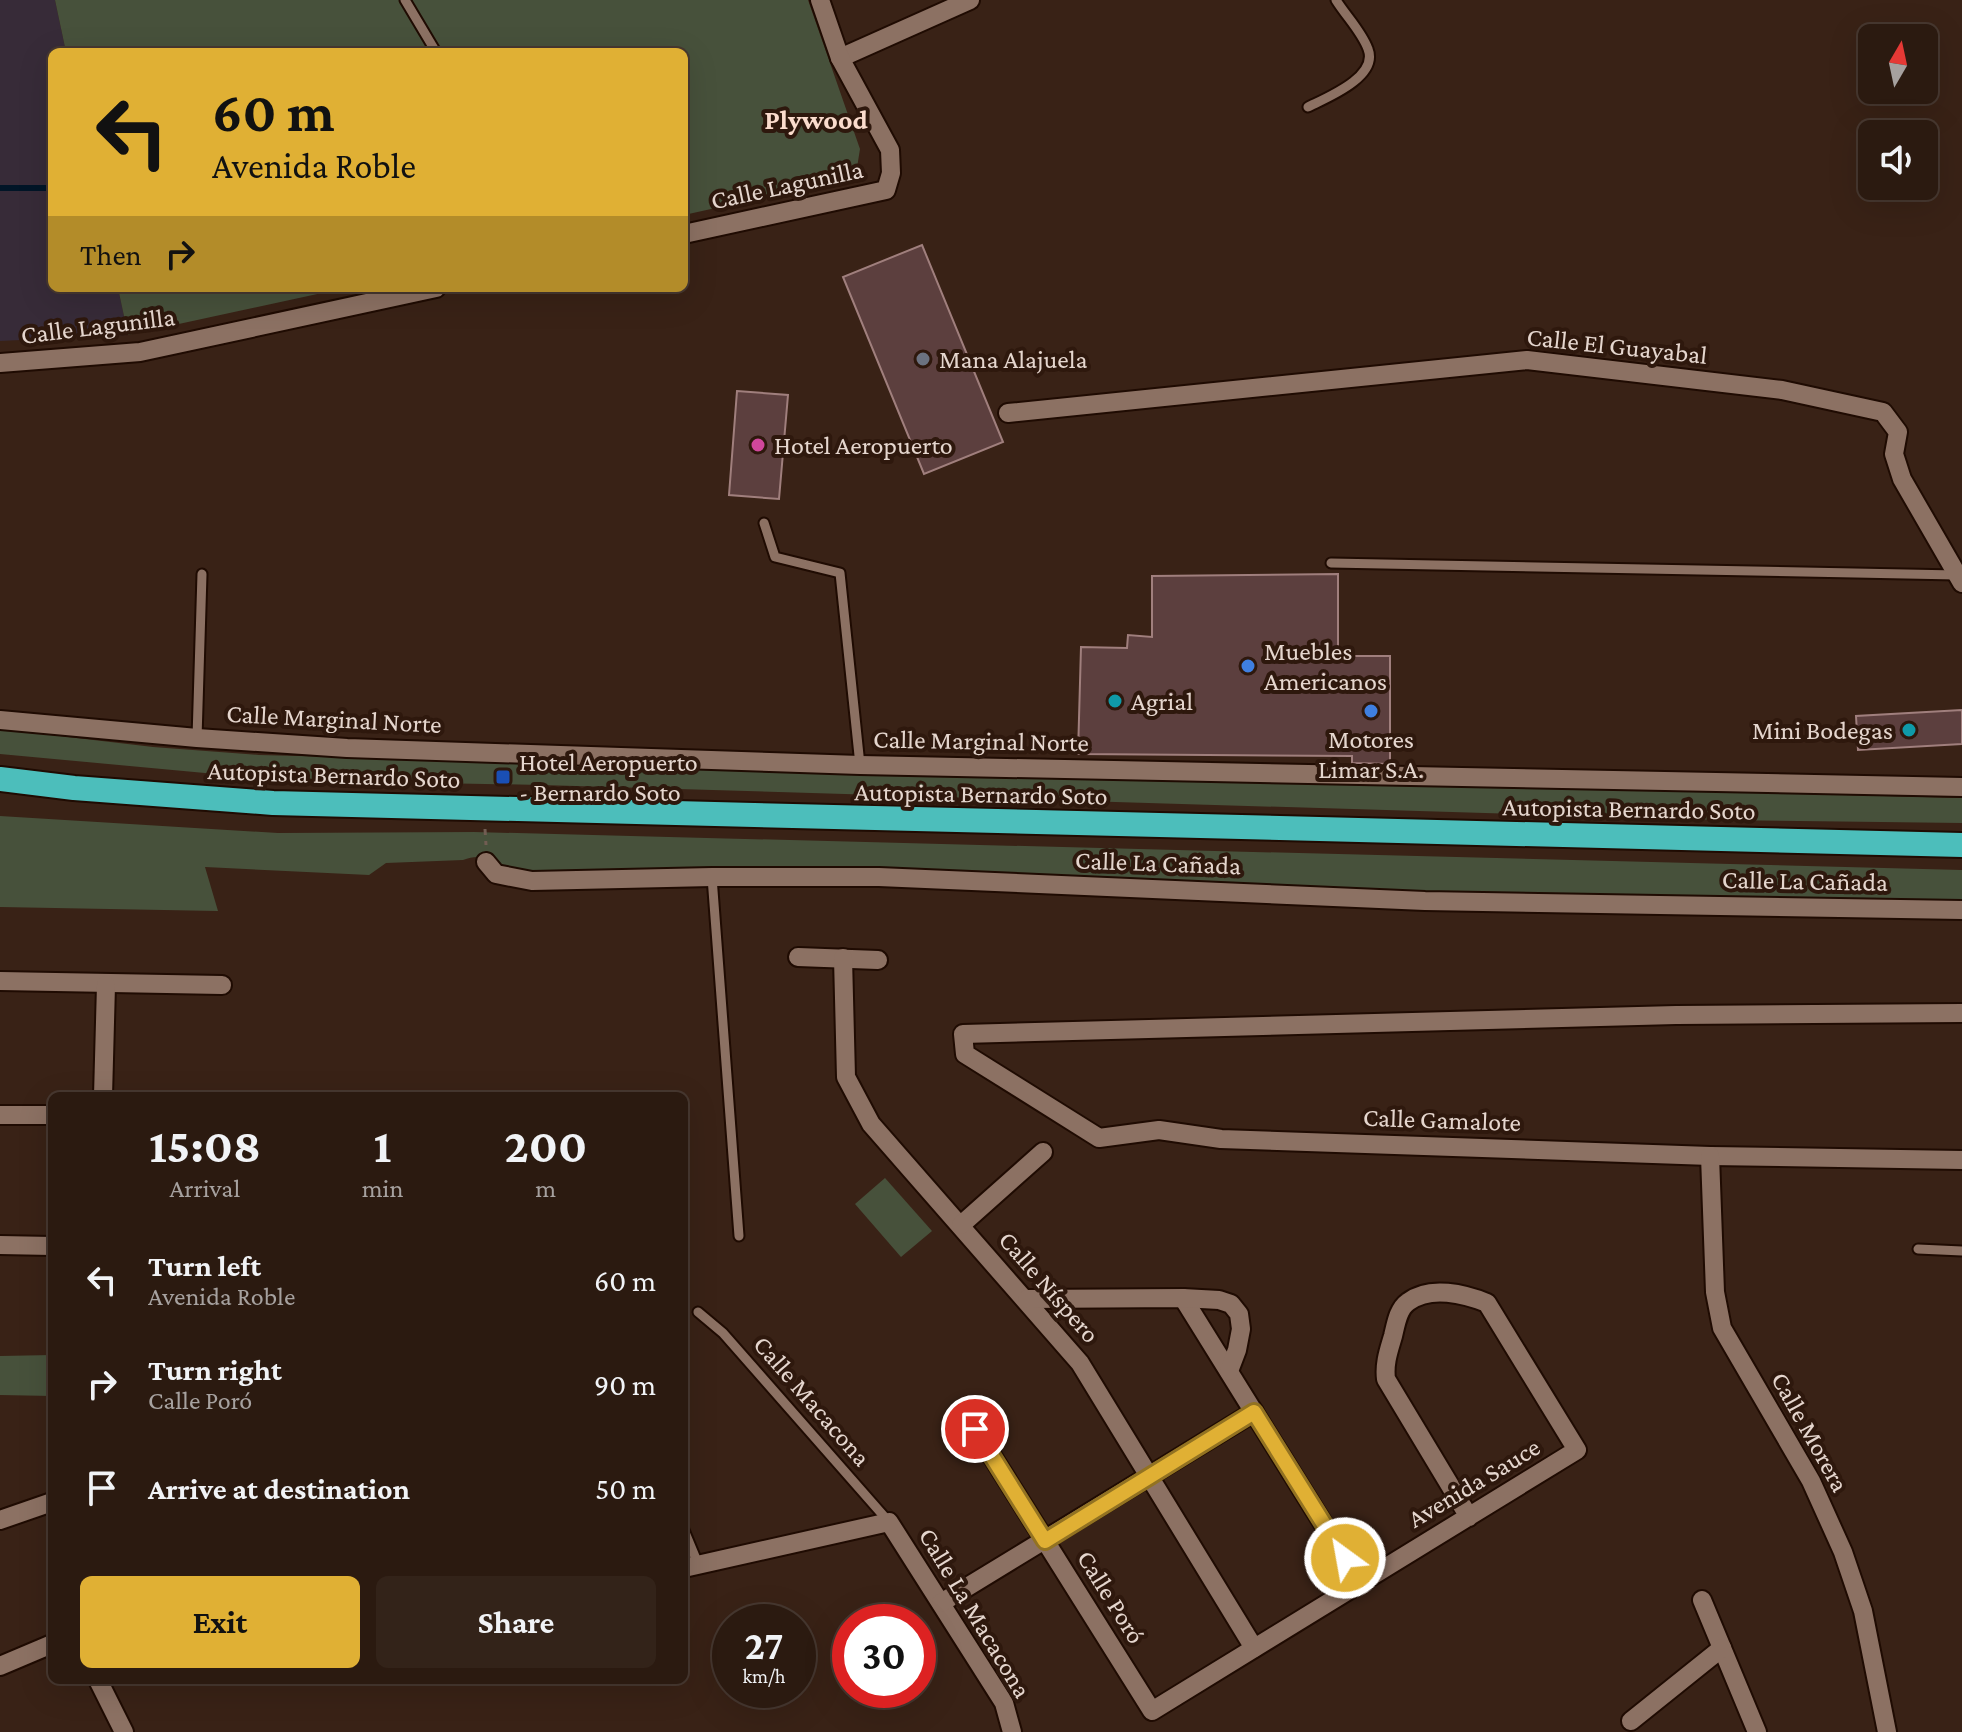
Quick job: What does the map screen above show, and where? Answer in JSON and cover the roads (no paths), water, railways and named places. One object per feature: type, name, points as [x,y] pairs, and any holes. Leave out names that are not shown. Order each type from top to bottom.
[{"type":"highway","name":"Autopista Bernardo Soto","points":[[0,779],[74,788],[273,803],[1962,845]]},
{"type":"street","name":"Calle Lagunilla","points":[[688,233],[886,190],[891,173],[890,150],[840,58],[820,0]]},
{"type":"street","points":[[840,58],[970,0]]},
{"type":"street","name":"Calle Lagunilla","points":[[0,363],[140,352],[418,292]]},
{"type":"street","name":"Calle El Guayabal","points":[[1008,413],[1527,360],[1782,390],[1883,412],[1898,432],[1894,454],[1902,479],[1959,579]]},
{"type":"street","name":"Calle Marginal Norte","points":[[0,720],[347,748],[860,765],[1962,787]]},
{"type":"street","name":"Calle La Cañada","points":[[486,862],[496,874],[532,881],[879,877],[1425,901],[1962,910]]},
{"type":"street","points":[[798,957],[878,960]]},
{"type":"street","name":"Calle Níspero","points":[[843,958],[846,1077],[871,1124],[1080,1363],[1254,1648]]},
{"type":"street","points":[[0,981],[222,985]]},
{"type":"street","points":[[103,1092],[106,985]]},
{"type":"street","name":"Calle Gamalote","points":[[1962,1013],[1676,1015],[963,1034],[965,1054],[1099,1138],[1159,1130],[1221,1139],[1710,1156],[1962,1160]]},
{"type":"street","points":[[0,1115],[48,1115]]},
{"type":"street","points":[[961,1225],[1043,1152]]},
{"type":"street","name":"Calle Morera","points":[[1710,1156],[1715,1292],[1722,1328],[1811,1481],[1843,1552],[1863,1611],[1887,1732]]},
{"type":"street","points":[[0,1245],[48,1246]]},
{"type":"street","name":"Avenida Sauce","points":[[1152,1711],[1469,1517],[1577,1450],[1487,1303],[1468,1295],[1428,1294],[1408,1301],[1399,1314],[1386,1360],[1386,1379],[1469,1517]]},
{"type":"street","points":[[1027,1299],[1183,1298],[1219,1300],[1231,1304],[1239,1314],[1241,1329],[1229,1371]]},
{"type":"street","points":[[1183,1298],[1360,1583]]},
{"type":"street","points":[[941,1603],[1254,1412]]},
{"type":"street","name":"Calle Poró","points":[[975,1429],[1152,1711]]},
{"type":"street","points":[[0,1520],[48,1503]]},
{"type":"street","points":[[691,1567],[889,1522]]},
{"type":"street","name":"Calle La Macacona","points":[[889,1522],[1004,1703],[1012,1732]]},
{"type":"street","points":[[1702,1600],[1757,1732]]},
{"type":"street","points":[[0,1666],[48,1646]]},
{"type":"street","points":[[1631,1721],[1722,1648]]},
{"type":"street","points":[[100,1684],[124,1732]]},
{"type":"lane","points":[[405,0],[434,48]]},
{"type":"lane","points":[[1308,107],[1357,79],[1369,63],[1369,50],[1336,0]]},
{"type":"lane","points":[[764,523],[775,557],[840,573],[860,765]]},
{"type":"lane","points":[[1331,563],[1959,579]]},
{"type":"lane","points":[[197,738],[202,574]]},
{"type":"lane","points":[[712,877],[739,1236]]},
{"type":"lane","points":[[1918,1249],[1962,1251]]},
{"type":"lane","name":"Calle Macacona","points":[[698,1312],[723,1333],[889,1522]]},
{"type":"waterway","points":[[0,188],[48,188]]},
{"type":"place","name":"Mana Alajuela","points":[[923,359]]},
{"type":"place","name":"Hotel Aeropuerto","points":[[758,445]]},
{"type":"place","name":"Muebles Americanos","points":[[1248,666]]},
{"type":"place","name":"Agrial","points":[[1115,701]]},
{"type":"place","name":"Motores Limar S.A.","points":[[1371,711]]},
{"type":"place","name":"Mini Bodegas","points":[[1909,730]]},
{"type":"place","name":"Hotel Aeropuerto - Bernardo Soto","points":[[503,777]]},
{"type":"district","name":"Plywood","points":[[816,119]]}]
